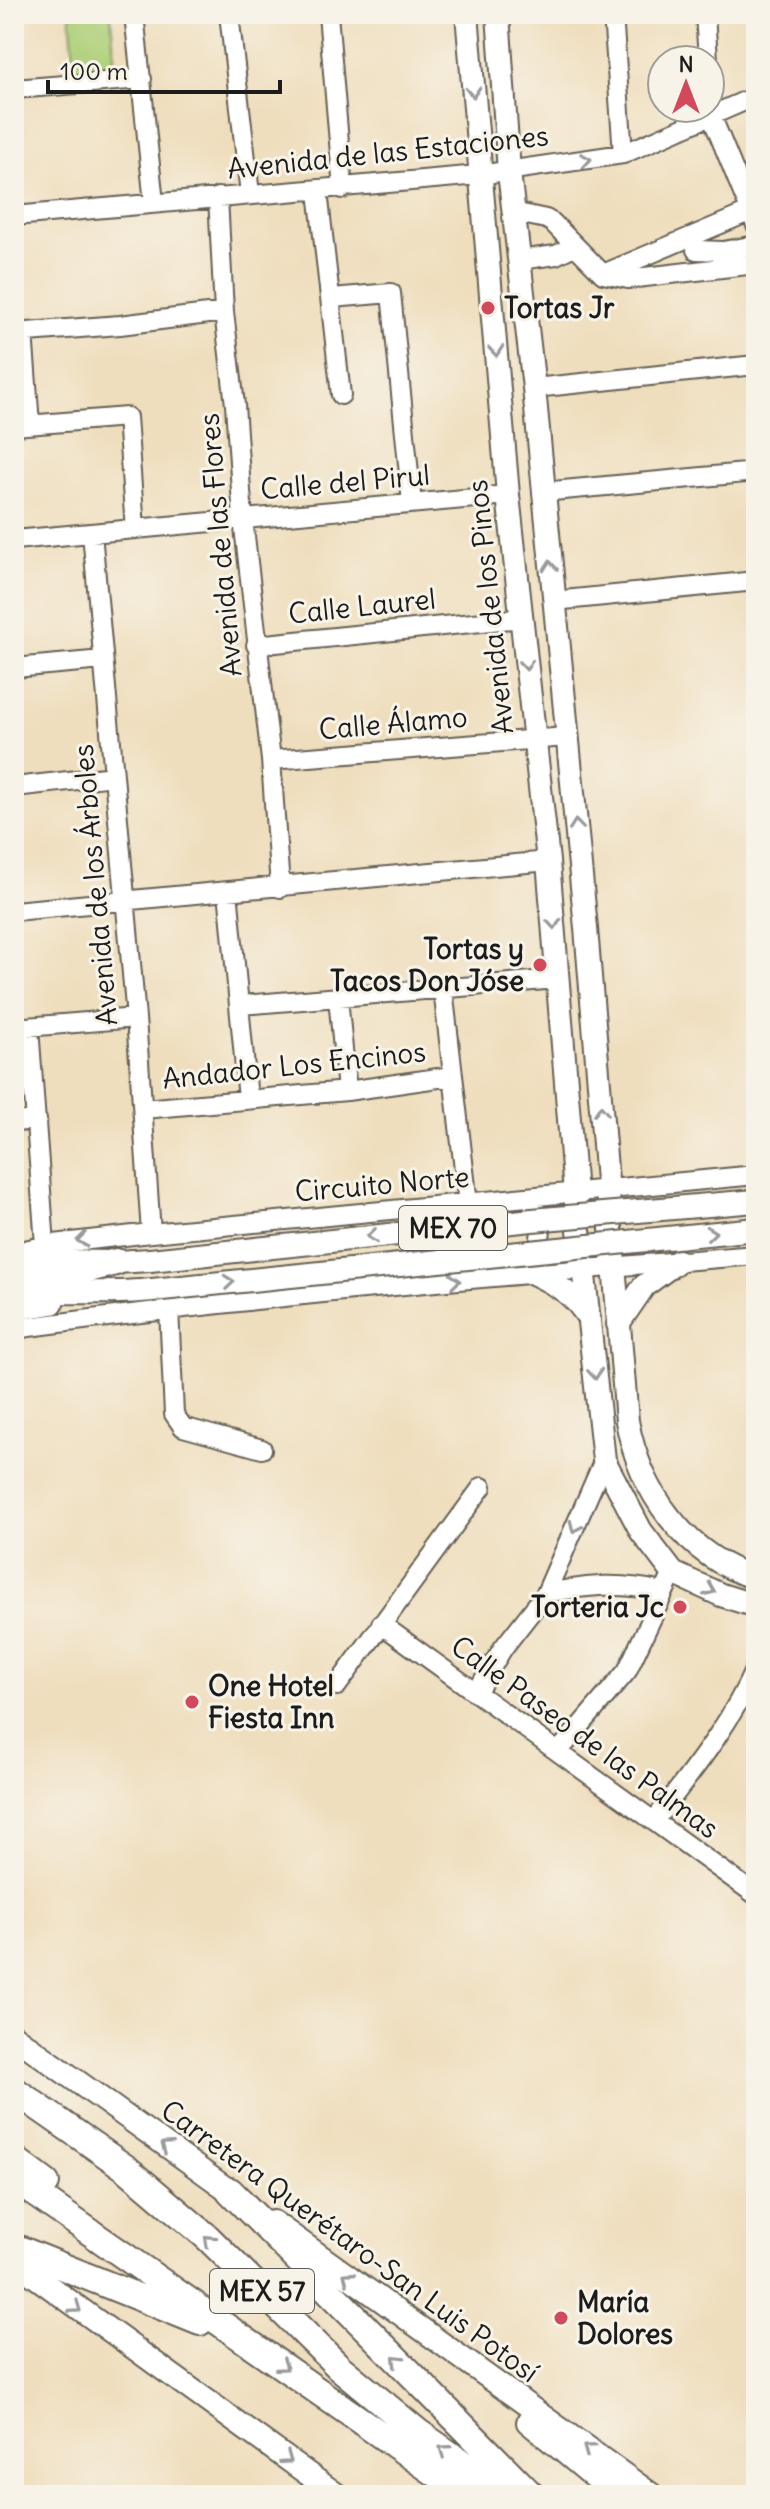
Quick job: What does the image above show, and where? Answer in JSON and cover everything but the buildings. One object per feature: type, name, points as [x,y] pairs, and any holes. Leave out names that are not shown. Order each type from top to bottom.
[{"type":"highway","points":[[14,1278],[85,1270],[116,1262]]},
{"type":"highway","name":"MEX 57","points":[[14,2090],[127,2169],[207,2237],[339,2367],[419,2433],[508,2495]]},
{"type":"highway","points":[[14,2159],[57,2191],[80,2226]]},
{"type":"highway","name":"MEX 57","points":[[14,2179],[467,2495]]},
{"type":"highway","points":[[230,2191],[531,2495]]},
{"type":"highway","points":[[14,2247],[250,2343]]},
{"type":"main road","name":"Avenida de los Pinos","points":[[467,14],[508,495],[548,861],[575,1193],[604,1460]]},
{"type":"main road","points":[[498,14],[509,172],[534,388],[567,737],[627,1421],[633,1451],[655,1500],[692,1541],[716,1559],[756,1578]]},
{"type":"main road","name":"MEX 70","points":[[14,1261],[150,1260],[532,1220],[756,1201]]},
{"type":"main road","name":"MEX 70","points":[[15,1310],[117,1294],[159,1303],[756,1229]]},
{"type":"main road","points":[[618,1324],[644,1286],[678,1261]]},
{"type":"main road","points":[[533,1273],[577,1299],[590,1320]]},
{"type":"main road","points":[[604,1460],[669,1582],[756,1606]]},
{"type":"main road","points":[[620,1491],[646,1482]]},
{"type":"main road","name":"Carretera Querétaro-San Luis Potosí","points":[[14,2036],[652,2495]]},
{"type":"main road","points":[[14,2261],[337,2495]]},
{"type":"main road","points":[[503,2388],[524,2419],[616,2495]]},
{"type":"street","points":[[134,14],[154,203]]},
{"type":"street","points":[[229,14],[250,194]]},
{"type":"street","points":[[328,14],[343,189]]},
{"type":"street","points":[[613,14],[623,154]]},
{"type":"street","points":[[705,14],[707,44]]},
{"type":"street","points":[[14,89],[142,79]]},
{"type":"street","name":"Avenida de las Estaciones","points":[[726,109],[756,96]]},
{"type":"street","name":"Avenida de las Estaciones","points":[[14,216],[509,172],[623,154],[691,124]]},
{"type":"street","points":[[603,274],[695,243],[754,216],[715,124]]},
{"type":"street","points":[[318,191],[341,395]]},
{"type":"street","name":"Avenida de las Flores","points":[[218,197],[224,312],[256,645],[271,760],[280,888]]},
{"type":"street","points":[[513,212],[546,219],[603,274],[628,279],[756,264]]},
{"type":"street","points":[[695,243],[723,251],[756,245]]},
{"type":"street","points":[[695,243],[696,271]]},
{"type":"street","points":[[519,260],[556,255],[574,246]]},
{"type":"street","points":[[332,298],[391,293],[412,504]]},
{"type":"street","points":[[135,529],[127,417],[22,425],[19,332],[120,325],[224,312]]},
{"type":"street","points":[[534,388],[756,365]]},
{"type":"street","points":[[542,492],[756,472]]},
{"type":"street","name":"Calle del Pirul","points":[[14,540],[508,495]]},
{"type":"street","name":"Avenida de los Árboles","points":[[92,533],[136,1018],[151,1233]]},
{"type":"street","points":[[554,601],[756,581]]},
{"type":"street","name":"Calle Laurel","points":[[256,645],[522,618]]},
{"type":"street","points":[[14,668],[103,660]]},
{"type":"street","name":"Calle Álamo","points":[[271,760],[567,737]]},
{"type":"street","points":[[14,787],[114,776]]},
{"type":"street","points":[[14,911],[548,861]]},
{"type":"street","points":[[228,891],[248,1099]]},
{"type":"street","points":[[241,1005],[558,979]]},
{"type":"street","points":[[443,989],[468,1204]]},
{"type":"street","points":[[338,997],[347,1091]]},
{"type":"street","points":[[45,1245],[37,1120],[21,1028],[136,1018]]},
{"type":"street","name":"Andador Los Encinos","points":[[143,1109],[347,1091],[452,1076]]},
{"type":"street","points":[[14,1122],[37,1120]]},
{"type":"street","name":"Circuito Norte","points":[[14,1253],[45,1245],[151,1233],[756,1175]]},
{"type":"street","points":[[666,1184],[660,1197],[658,1220],[664,1243],[678,1261]]},
{"type":"street","points":[[530,1197],[541,1230],[540,1252],[533,1273]]},
{"type":"street","points":[[15,1310],[159,1303],[756,1255]]},
{"type":"street","points":[[159,1303],[174,1414],[183,1427],[262,1449]]},
{"type":"street","points":[[476,1693],[503,1648],[546,1593],[604,1460]]},
{"type":"street","points":[[337,1686],[482,1487]]},
{"type":"street","points":[[546,1593],[599,1584],[645,1588],[669,1582]]},
{"type":"street","points":[[558,1752],[627,1671],[669,1582]]},
{"type":"street","name":"Calle Paseo de las Palmas","points":[[381,1624],[654,1821],[752,1885]]},
{"type":"street","points":[[654,1821],[747,1689],[756,1666]]},
{"type":"green space","points":[[70,14],[111,14],[115,69],[75,72]]},
{"type":"place","name":"Tortas Jr","points":[[488,308]]},
{"type":"place","name":"Tortas y Tacos Don Jóse","points":[[540,965]]},
{"type":"place","name":"Torteria Jc","points":[[680,1607]]},
{"type":"place","name":"One Hotel Fiesta Inn","points":[[192,1702]]},
{"type":"place","name":"María Dolores","points":[[561,2318]]}]
